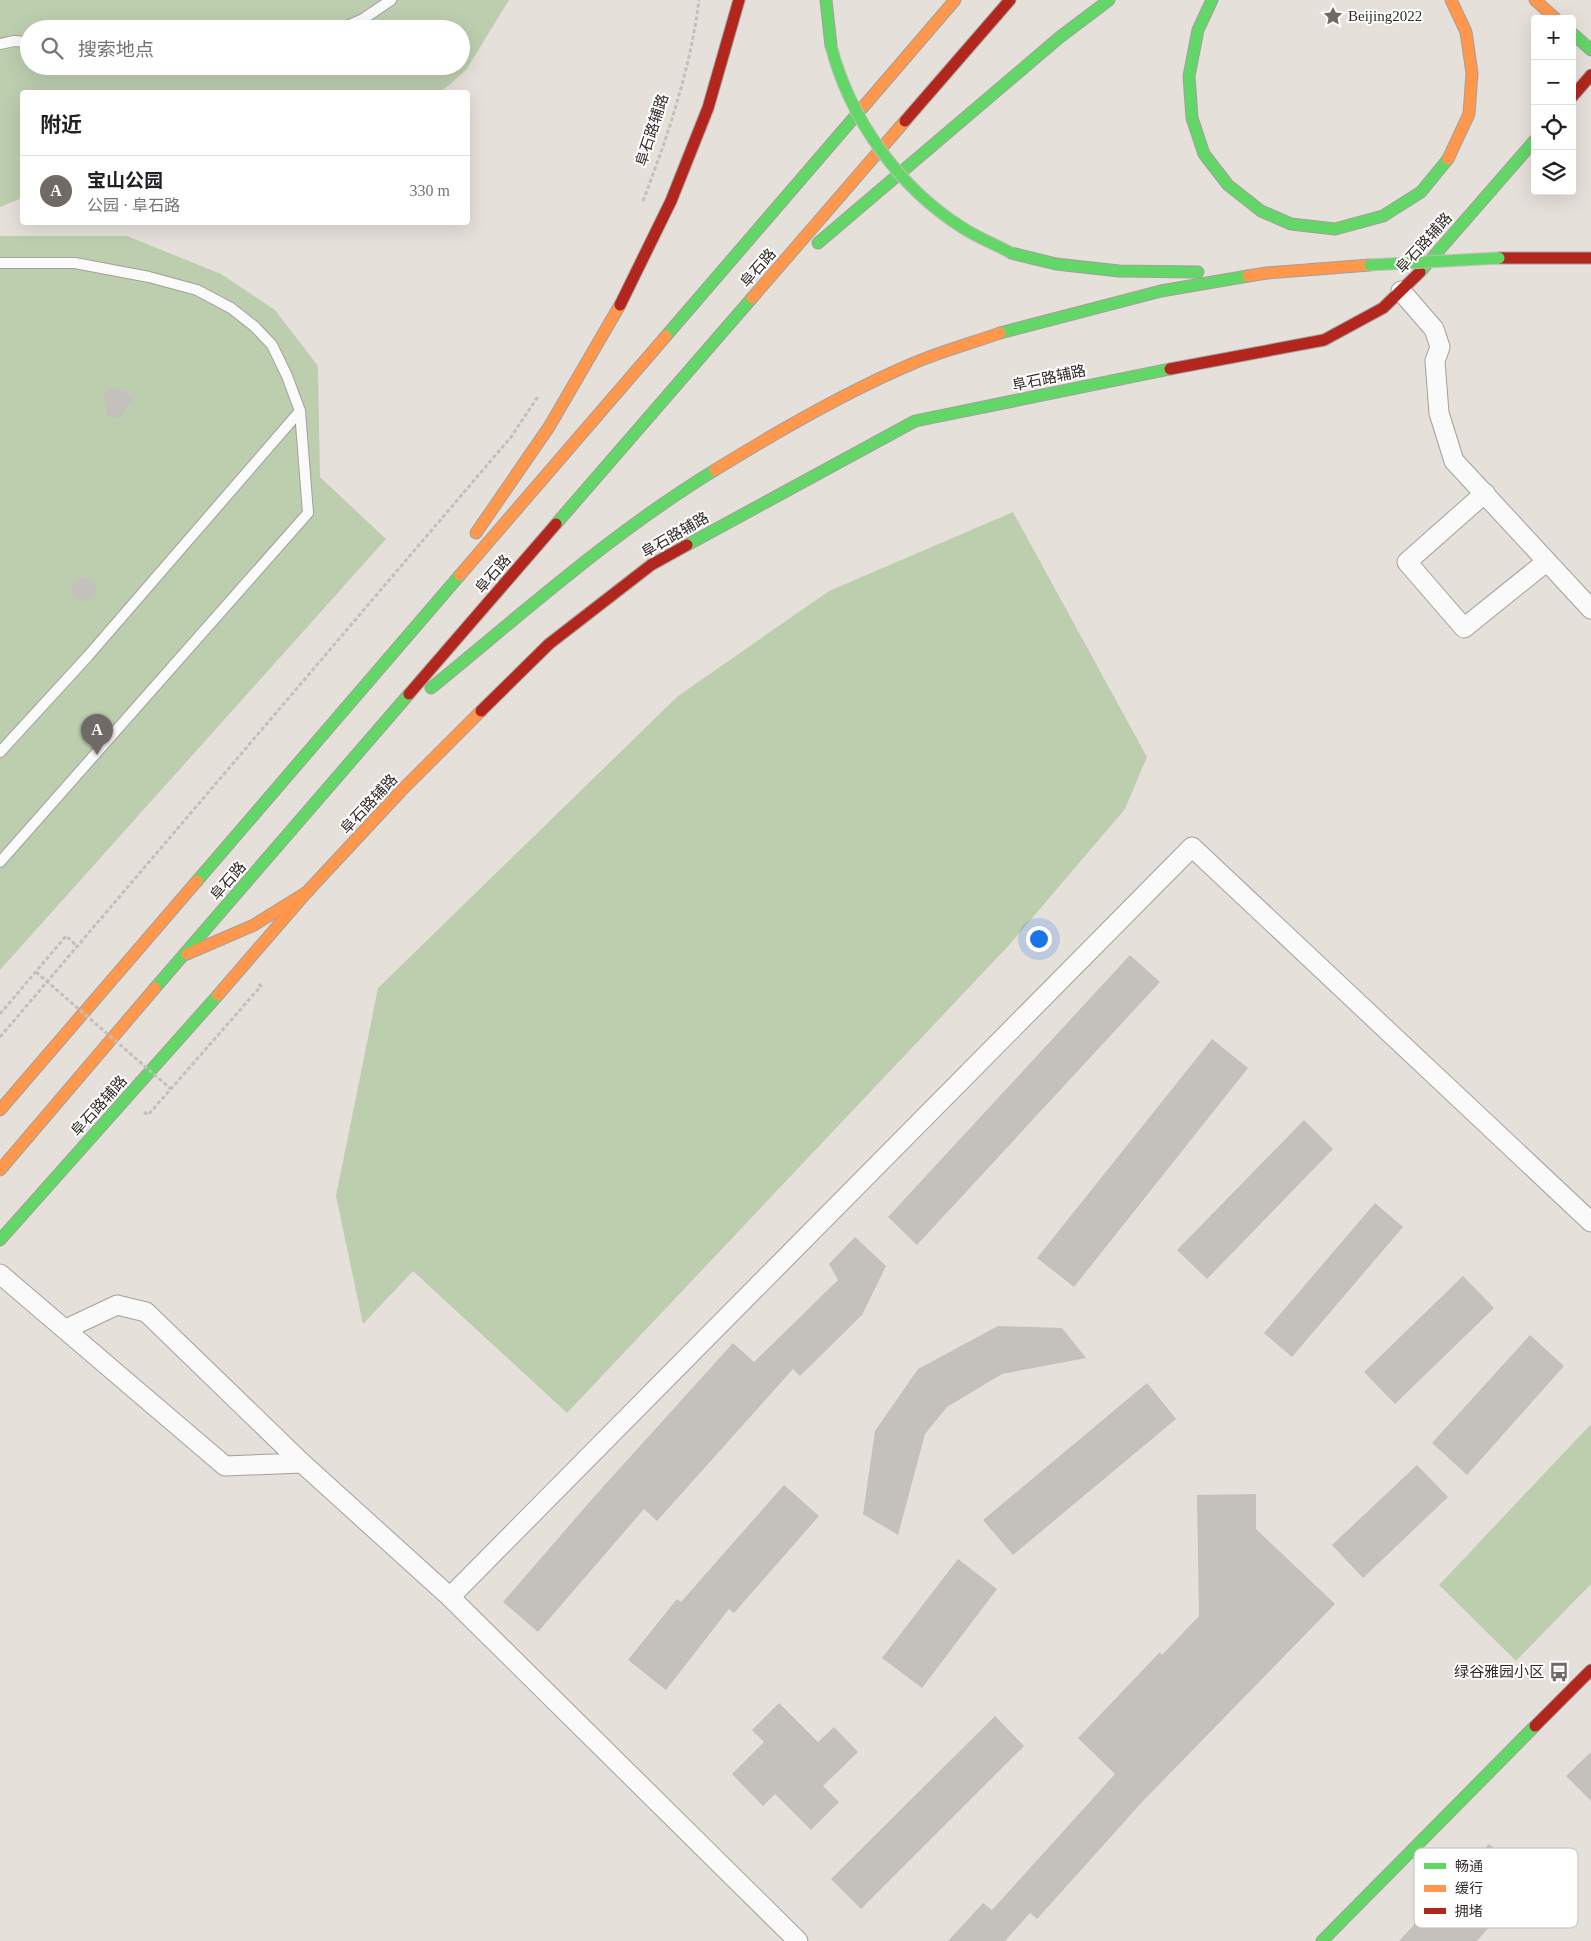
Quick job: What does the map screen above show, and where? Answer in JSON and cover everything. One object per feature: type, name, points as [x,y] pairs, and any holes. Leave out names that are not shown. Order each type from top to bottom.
[{"type":"main road","points":[[470,541],[548,427],[622,300],[671,201],[708,108],[739,0]]},
{"type":"main road","points":[[826,0],[831,46],[842,82],[862,122],[893,166],[922,197],[962,227],[1011,253],[1056,264],[1119,271],[1267,273]]},
{"type":"main road","name":"阜石路","points":[[0,1110],[955,0]]},
{"type":"main road","name":"阜石路","points":[[0,1170],[181,957],[1010,0]]},
{"type":"main road","points":[[753,297],[1060,37],[1109,0]]},
{"type":"main road","points":[[1212,0],[1198,30],[1189,76],[1192,118],[1204,154],[1228,185],[1261,210],[1291,224],[1335,229],[1384,216],[1421,192],[1450,157],[1469,114],[1472,73],[1466,32],[1451,0]]},
{"type":"main road","points":[[1535,0],[1552,15]]},
{"type":"main road","points":[[1576,36],[1591,50]]},
{"type":"main road","points":[[1576,92],[1591,75]]},
{"type":"main road","name":"阜石路辅路","points":[[0,1240],[308,892],[401,791],[549,644],[651,565],[915,421],[1132,376],[1324,340],[1383,308],[1426,266],[1531,145]]},
{"type":"main road","points":[[372,736],[627,528],[686,486],[765,439],[840,399],[914,363],[1015,328],[1161,290],[1267,273],[1499,258],[1591,258]]},
{"type":"main road","points":[[397,648],[453,566]]},
{"type":"main road","points":[[181,957],[254,925],[308,892]]},
{"type":"main road","points":[[1414,1848],[1591,1670]]},
{"type":"main road","points":[[1322,1941],[1414,1848]]},
{"type":"street","points":[[1401,291],[1434,329],[1440,347],[1435,361],[1439,414],[1454,461],[1591,609]]},
{"type":"street","points":[[1485,493],[1407,562],[1464,628],[1546,562]]},
{"type":"street","points":[[450,1597],[1192,847],[1591,1222]]},
{"type":"street","points":[[0,1274],[225,1466],[302,1463]]},
{"type":"street","points":[[66,1329],[117,1305],[146,1312],[302,1463],[450,1597],[798,1941]]},
{"type":"lane","points":[[361,20],[391,0]]},
{"type":"lane","points":[[0,44],[20,41]]},
{"type":"lane","points":[[0,263],[74,263],[149,277],[196,290],[231,308],[254,326],[272,345],[287,376],[300,411],[308,513],[0,862]]},
{"type":"lane","points":[[0,752],[88,656],[300,411]]},
{"type":"path","name":"阜石路辅路","points":[[643,202],[669,134],[694,39],[699,0]]},
{"type":"path","points":[[0,1036],[511,437],[542,391]]},
{"type":"path","points":[[0,1014],[66,936],[77,946]]},
{"type":"path","points":[[36,972],[171,1089]]},
{"type":"path","points":[[148,1116],[260,986]]},
{"type":"green space","points":[[0,0],[509,0],[470,63],[470,20],[20,20],[20,75],[460,75],[443,90],[20,90],[20,199],[0,207]]},
{"type":"green space","points":[[0,236],[127,236],[221,274],[275,310],[318,366],[320,477],[386,539],[0,970]]},
{"type":"green space","points":[[1013,512],[1147,757],[1125,809],[1011,943],[567,1413],[413,1271],[363,1324],[336,1196],[378,988],[678,696],[829,591]]},
{"type":"green space","points":[[1591,1424],[1591,1584],[1516,1661],[1439,1585]]},
{"type":"building","points":[[109,387],[128,392],[133,399],[120,419],[107,415],[104,395]]},
{"type":"building","points":[[84,577],[93,580],[96,589],[93,598],[84,601],[75,598],[72,589],[75,580]]},
{"type":"building","points":[[1130,955],[1160,982],[917,1245],[888,1217]]},
{"type":"building","points":[[1212,1039],[1248,1068],[1074,1287],[1037,1258]]},
{"type":"building","points":[[1304,1120],[1333,1149],[1207,1279],[1177,1250]]},
{"type":"building","points":[[1375,1203],[1403,1227],[1292,1357],[1264,1333]]},
{"type":"building","points":[[855,1237],[886,1266],[862,1315],[800,1376],[793,1369],[657,1521],[644,1509],[538,1632],[503,1602],[593,1498],[733,1343],[754,1362],[838,1280],[829,1264]]},
{"type":"building","points":[[1463,1276],[1494,1308],[1395,1404],[1364,1372]]},
{"type":"building","points":[[998,1326],[1062,1328],[1086,1358],[1002,1374],[947,1407],[925,1434],[898,1535],[863,1514],[875,1431],[918,1369]]},
{"type":"building","points":[[1530,1335],[1564,1366],[1467,1475],[1432,1443]]},
{"type":"building","points":[[1147,1383],[1176,1419],[1013,1555],[983,1520]]},
{"type":"building","points":[[1417,1465],[1448,1497],[1363,1578],[1332,1545]]},
{"type":"building","points":[[784,1485],[819,1516],[734,1613],[729,1609],[666,1690],[628,1660],[677,1599],[681,1602]]},
{"type":"building","points":[[1256,1494],[1256,1529],[1335,1604],[1143,1801],[1037,1919],[1030,1913],[1005,1941],[948,1941],[983,1903],[992,1910],[1115,1774],[1078,1738],[1160,1652],[1162,1655],[1199,1616],[1197,1495]]},
{"type":"building","points":[[958,1559],[997,1589],[922,1688],[882,1658]]},
{"type":"building","points":[[779,1703],[818,1742],[834,1727],[858,1752],[823,1786],[839,1802],[811,1830],[775,1794],[763,1806],[732,1774],[764,1742],[752,1730]]},
{"type":"building","points":[[995,1716],[1024,1746],[861,1909],[831,1879]]},
{"type":"building","points":[[1591,1752],[1591,1801],[1566,1776]]},
{"type":"building","points":[[1489,1844],[1493,1848],[1485,1848]]},
{"type":"building","points":[[1414,1925],[1414,1928],[1488,1928],[1477,1941],[1399,1941]]},
{"type":"traffic: fast","points":[[826,0],[831,46]]},
{"type":"traffic: fast","points":[[818,243],[1060,37],[1109,0]]},
{"type":"traffic: fast","points":[[1212,0],[1198,30],[1189,76],[1192,118],[1204,154],[1228,185],[1261,211],[1291,224],[1335,229],[1383,216],[1421,192],[1448,159]]},
{"type":"traffic: fast","points":[[1576,37],[1591,50]]},
{"type":"traffic: fast","points":[[831,46],[851,100],[864,125],[898,172],[940,212],[969,232],[1011,253]]},
{"type":"traffic: fast","points":[[666,336],[864,106]]},
{"type":"traffic: fast","points":[[1420,272],[1531,145]]},
{"type":"traffic: fast","points":[[1011,253],[1056,264],[1119,271],[1198,272]]},
{"type":"traffic: fast","points":[[1370,265],[1499,258]]},
{"type":"traffic: fast","points":[[1000,333],[1161,291],[1248,276]]},
{"type":"traffic: fast","points":[[556,524],[752,298]]},
{"type":"traffic: fast","points":[[687,545],[915,421],[1170,369]]},
{"type":"traffic: fast","points":[[431,688],[534,602],[605,546],[677,494],[715,470]]},
{"type":"traffic: fast","points":[[197,881],[460,575]]},
{"type":"traffic: fast","points":[[155,988],[409,694]]},
{"type":"traffic: fast","points":[[0,1240],[218,995]]},
{"type":"traffic: fast","points":[[1414,1848],[1535,1726]]},
{"type":"traffic: fast","points":[[1322,1941],[1414,1848]]},
{"type":"traffic: slow","points":[[864,106],[955,0]]},
{"type":"traffic: slow","points":[[1448,159],[1469,114],[1472,73],[1466,32],[1451,0]]},
{"type":"traffic: slow","points":[[1535,0],[1552,15]]},
{"type":"traffic: slow","points":[[752,298],[905,121]]},
{"type":"traffic: slow","points":[[1248,276],[1370,265]]},
{"type":"traffic: slow","points":[[476,533],[549,427],[620,305]]},
{"type":"traffic: slow","points":[[715,470],[787,427],[863,386],[925,359],[1000,333]]},
{"type":"traffic: slow","points":[[460,575],[666,336]]},
{"type":"traffic: slow","points":[[218,995],[307,892],[401,791],[481,711]]},
{"type":"traffic: slow","points":[[0,1110],[197,881]]},
{"type":"traffic: slow","points":[[187,954],[254,925],[307,892]]},
{"type":"traffic: slow","points":[[0,1170],[155,988]]},
{"type":"traffic: jam","points":[[620,305],[671,201],[708,108],[739,0]]},
{"type":"traffic: jam","points":[[905,121],[1010,0]]},
{"type":"traffic: jam","points":[[1576,92],[1591,75]]},
{"type":"traffic: jam","points":[[1499,258],[1591,258]]},
{"type":"traffic: jam","points":[[1170,369],[1324,340],[1383,308],[1420,272]]},
{"type":"traffic: jam","points":[[409,694],[556,524]]},
{"type":"traffic: jam","points":[[481,711],[549,644],[651,565],[687,545]]},
{"type":"traffic: jam","points":[[1535,1726],[1591,1670]]},
{"type":"place","name":"Beijing2022","points":[[1333,16]]},
{"type":"place","name":"宝山公园","points":[[97,755]]},
{"type":"place","name":"绿谷雅园小区","points":[[1559,1672]]}]
